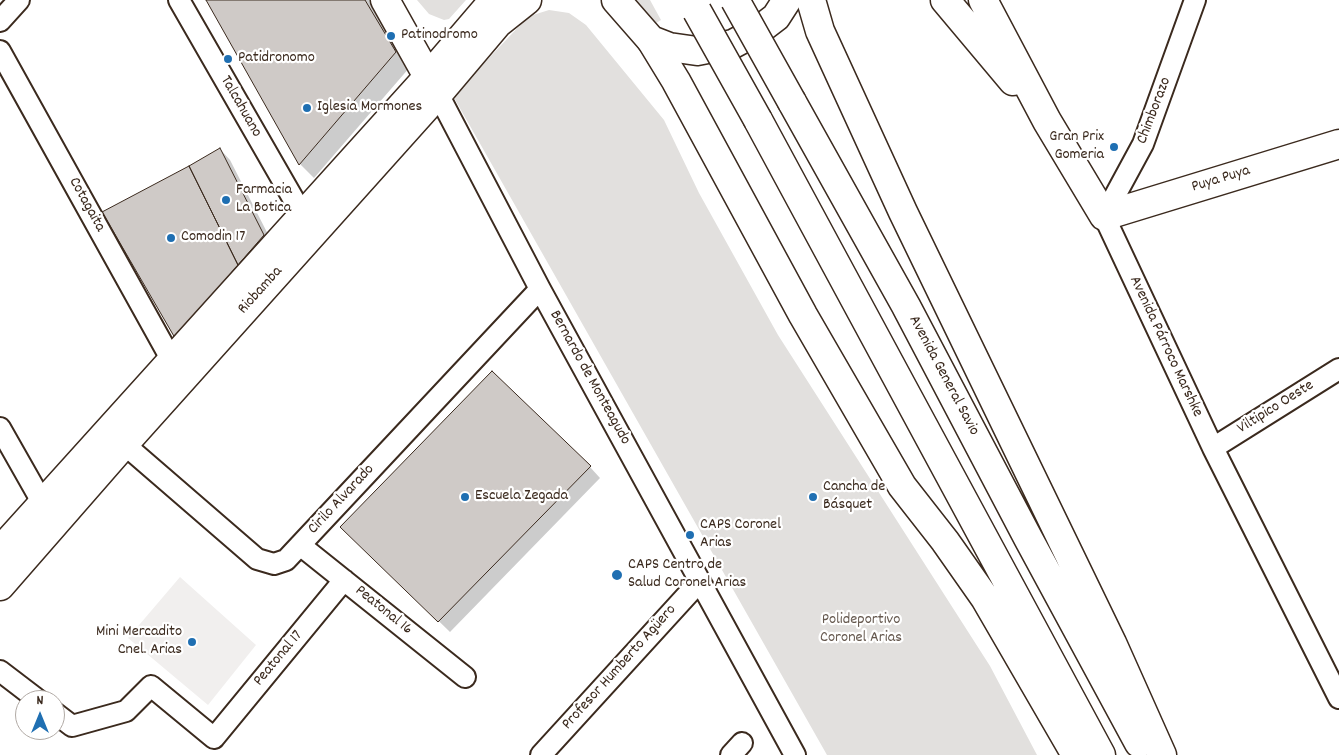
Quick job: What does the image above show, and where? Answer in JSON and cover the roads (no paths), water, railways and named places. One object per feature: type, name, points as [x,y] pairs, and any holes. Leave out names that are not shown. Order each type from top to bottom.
[{"type":"main road","name":"Bernardo de Monteagudo","points":[[385,0],[433,86]]},
{"type":"main road","name":"Riobamba","points":[[0,586],[433,86],[494,0]]},
{"type":"main road","name":"Riobamba","points":[[0,551],[302,214],[498,23],[526,0]]},
{"type":"main road","points":[[600,0],[647,37],[670,47],[697,51],[733,44],[772,21],[787,0]]},
{"type":"main road","points":[[616,0],[647,37],[676,81],[803,315],[902,486],[945,541],[985,598],[1076,755]]},
{"type":"main road","name":"Avenida General Savio","points":[[735,0],[906,306],[1028,538],[1146,755]]},
{"type":"main road","points":[[811,0],[820,32],[903,212],[1112,643],[1162,755]]},
{"type":"main road","points":[[945,0],[1046,122]]},
{"type":"main road","name":"Avenida Párroco Marshke","points":[[982,0],[1046,122],[1104,216]]},
{"type":"main road","points":[[694,5],[1101,755]]},
{"type":"main road","name":"Puya Puya","points":[[1104,216],[1339,144]]},
{"type":"street","points":[[0,21],[19,0]]},
{"type":"street","name":"Talcahuano","points":[[179,0],[302,214]]},
{"type":"street","name":"Chimborazo","points":[[1104,216],[1143,144],[1196,0]]},
{"type":"street","name":"Cotagaita","points":[[0,51],[171,359]]},
{"type":"street","name":"Bernardo de Monteagudo","points":[[433,86],[540,289],[795,755]]},
{"type":"street","name":"Avenida Párroco Marshke","points":[[1104,216],[1212,448],[1339,698]]},
{"type":"street","name":"Cirilo Alvarado","points":[[124,444],[257,559],[274,564],[286,560],[540,289]]},
{"type":"street","name":"Viltipico Oeste","points":[[1212,448],[1339,369]]},
{"type":"street","points":[[0,428],[42,502]]},
{"type":"street","name":"Peatonal 16","points":[[300,544],[465,678]]},
{"type":"street","name":"Peatonal 17","points":[[65,721],[72,726],[126,711],[150,686],[214,738],[344,580]]},
{"type":"street","name":"Profesor Humberto Agüero","points":[[540,755],[704,586]]},
{"type":"street","name":"Profesor Humberto Agüero","points":[[559,755],[704,586]]},
{"type":"street","points":[[0,671],[25,690]]},
{"type":"place","name":"Patinodromo","points":[[391,36]]},
{"type":"place","name":"Patidronomo","points":[[228,59]]},
{"type":"place","name":"Iglesia Mormones","points":[[307,108]]},
{"type":"place","name":"Gran Prix Gomeria","points":[[1114,147]]},
{"type":"place","name":"Farmacia La Botica","points":[[226,200]]},
{"type":"place","name":"Comodin 17","points":[[171,238]]},
{"type":"place","name":"Escuela Zegada","points":[[465,497]]},
{"type":"place","name":"Cancha de Básquet","points":[[813,497]]},
{"type":"place","name":"CAPS Coronel Arias","points":[[690,535]]},
{"type":"place","name":"CAPS Centro de Salud Coronel Arias","points":[[617,575]]},
{"type":"place","name":"Mini Mercadito Cnel. Arias","points":[[192,642]]},
{"type":"park label","name":"Polideportivo Coronel Arias","points":[[861,630]]}]
